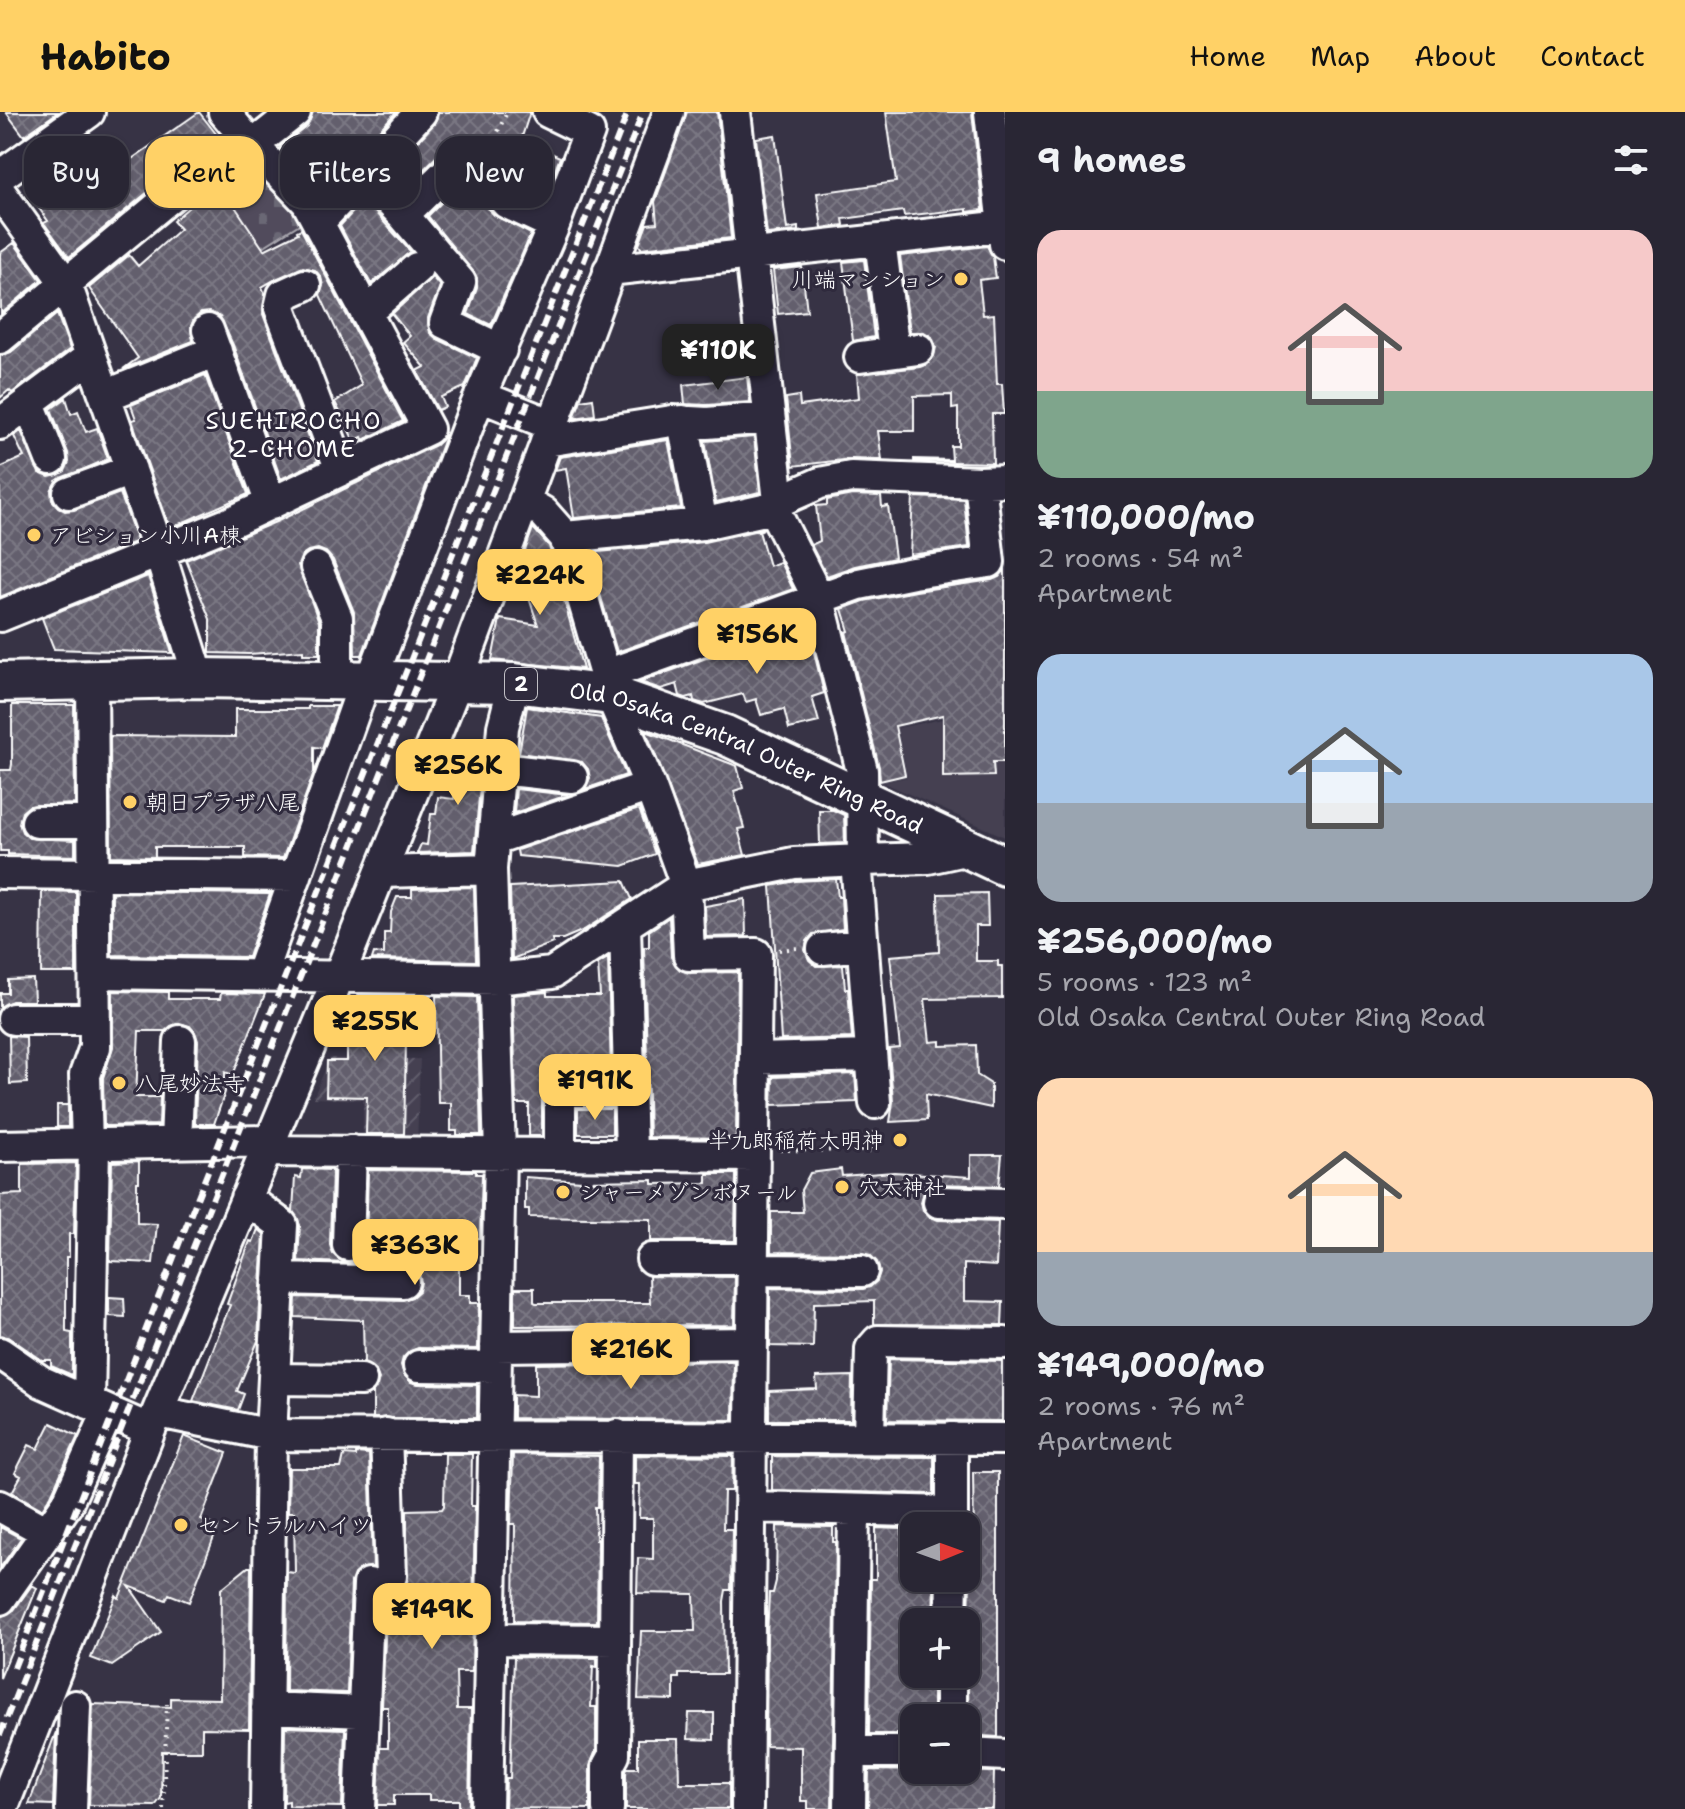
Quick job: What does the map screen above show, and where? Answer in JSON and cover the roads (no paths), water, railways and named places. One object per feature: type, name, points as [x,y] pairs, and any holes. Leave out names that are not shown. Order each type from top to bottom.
[{"type":"main road","name":"Old Osaka Central Outer Ring Road","points":[[0,682],[199,678],[608,685],[725,735],[1005,866]]},
{"type":"street","points":[[0,176],[50,123],[89,112]]},
{"type":"street","points":[[224,112],[244,136]]},
{"type":"street","points":[[256,136],[295,112]]},
{"type":"street","points":[[399,136],[421,112]]},
{"type":"street","points":[[261,974],[296,876],[358,681],[554,225],[589,132],[548,112]]},
{"type":"street","points":[[2,1809],[155,1421],[457,682],[669,112]]},
{"type":"street","points":[[735,112],[776,504],[819,600],[862,771],[859,860],[862,945],[875,1103]]},
{"type":"street","points":[[609,270],[880,240],[1004,232],[990,112]]},
{"type":"street","points":[[264,158],[307,202],[428,429]]},
{"type":"street","points":[[403,215],[460,159],[469,160],[507,203],[554,225]]},
{"type":"street","points":[[0,192],[66,284],[159,551],[199,678]]},
{"type":"street","points":[[0,338],[163,208]]},
{"type":"street","points":[[318,223],[332,208]]},
{"type":"street","points":[[396,208],[460,282],[445,323],[501,350]]},
{"type":"street","points":[[860,357],[906,350],[880,240]]},
{"type":"street","points":[[366,313],[417,268]]},
{"type":"street","points":[[305,285],[283,295],[280,308],[341,470]]},
{"type":"street","points":[[105,396],[212,340],[271,504]]},
{"type":"street","points":[[0,424],[91,356]]},
{"type":"street","points":[[29,403],[51,459]]},
{"type":"street","points":[[0,616],[225,525],[476,405],[549,433],[672,421],[707,423],[769,418]]},
{"type":"street","points":[[683,421],[702,524]]},
{"type":"street","points":[[69,493],[131,470]]},
{"type":"street","points":[[565,537],[702,524],[776,504],[820,483],[851,477],[993,481],[989,562],[859,584],[608,685]]},
{"type":"street","points":[[524,501],[543,512],[565,537],[608,685],[650,786],[686,885],[689,955],[756,954],[747,1809]]},
{"type":"street","points":[[316,567],[358,681]]},
{"type":"street","points":[[0,1599],[67,1504],[98,1408],[85,1075],[95,1047],[92,679]]},
{"type":"street","points":[[487,1809],[500,1153],[491,869],[503,727],[514,683]]},
{"type":"street","points":[[501,769],[572,777]]},
{"type":"street","points":[[494,839],[650,786]]},
{"type":"street","points":[[37,822],[93,822]]},
{"type":"street","points":[[95,973],[496,979],[552,973],[686,885],[794,863],[928,858],[969,849]]},
{"type":"street","points":[[381,872],[491,869]]},
{"type":"street","points":[[0,873],[296,876]]},
{"type":"street","points":[[625,925],[631,1154]]},
{"type":"street","points":[[823,949],[862,945]]},
{"type":"street","points":[[13,1019],[95,1019]]},
{"type":"street","points":[[176,1143],[180,1041]]},
{"type":"street","points":[[755,1059],[871,1056]]},
{"type":"street","points":[[560,1154],[560,1091],[630,1091]]},
{"type":"street","points":[[0,1146],[176,1143],[351,1151],[753,1153]]},
{"type":"street","points":[[348,1245],[351,1151]]},
{"type":"street","points":[[246,1198],[282,1225],[271,1435],[266,1809]]},
{"type":"street","points":[[939,1202],[1005,1204]]},
{"type":"street","points":[[652,1259],[862,1271]]},
{"type":"street","points":[[279,1279],[403,1282]]},
{"type":"street","points":[[869,1437],[871,1349],[878,1341],[1005,1343]]},
{"type":"street","points":[[419,1366],[495,1356],[751,1343]]},
{"type":"street","points":[[0,1353],[42,1382],[98,1408],[155,1421],[271,1435],[1005,1439]]},
{"type":"street","points":[[274,1379],[361,1380]]},
{"type":"street","points":[[360,1809],[364,1712],[380,1580],[386,1434]]},
{"type":"street","points":[[608,1809],[608,1766],[614,1755],[617,1435]]},
{"type":"street","points":[[952,1438],[952,1512]]},
{"type":"street","points":[[0,1506],[47,1532]]},
{"type":"street","points":[[750,1507],[900,1514]]},
{"type":"street","points":[[850,1809],[854,1510]]},
{"type":"street","points":[[490,1639],[615,1640]]},
{"type":"street","points":[[71,1809],[75,1706]]},
{"type":"street","points":[[267,1708],[364,1712]]},
{"type":"street","points":[[851,1752],[900,1752]]},
{"type":"street","points":[[980,1754],[1005,1755]]},
{"type":"railway","points":[[14,1668],[628,112]]},
{"type":"railway","points":[[0,1735],[643,112]]},
{"type":"place","name":"川端マンション","points":[[961,279]]},
{"type":"place","name":"アビション小川A棟","points":[[34,535]]},
{"type":"place","name":"朝日プラザ八尾","points":[[130,802]]},
{"type":"place","name":"八尾妙法寺","points":[[119,1083]]},
{"type":"place","name":"半九郎稲荷大明神","points":[[900,1140]]},
{"type":"place","name":"穴太神社","points":[[842,1187]]},
{"type":"place","name":"シャーメゾンボヌール","points":[[563,1192]]},
{"type":"place","name":"セントラルハイツ","points":[[181,1525]]},
{"type":"district","name":"SUEHIROCHO 2-CHOME","points":[[294,435]]}]
